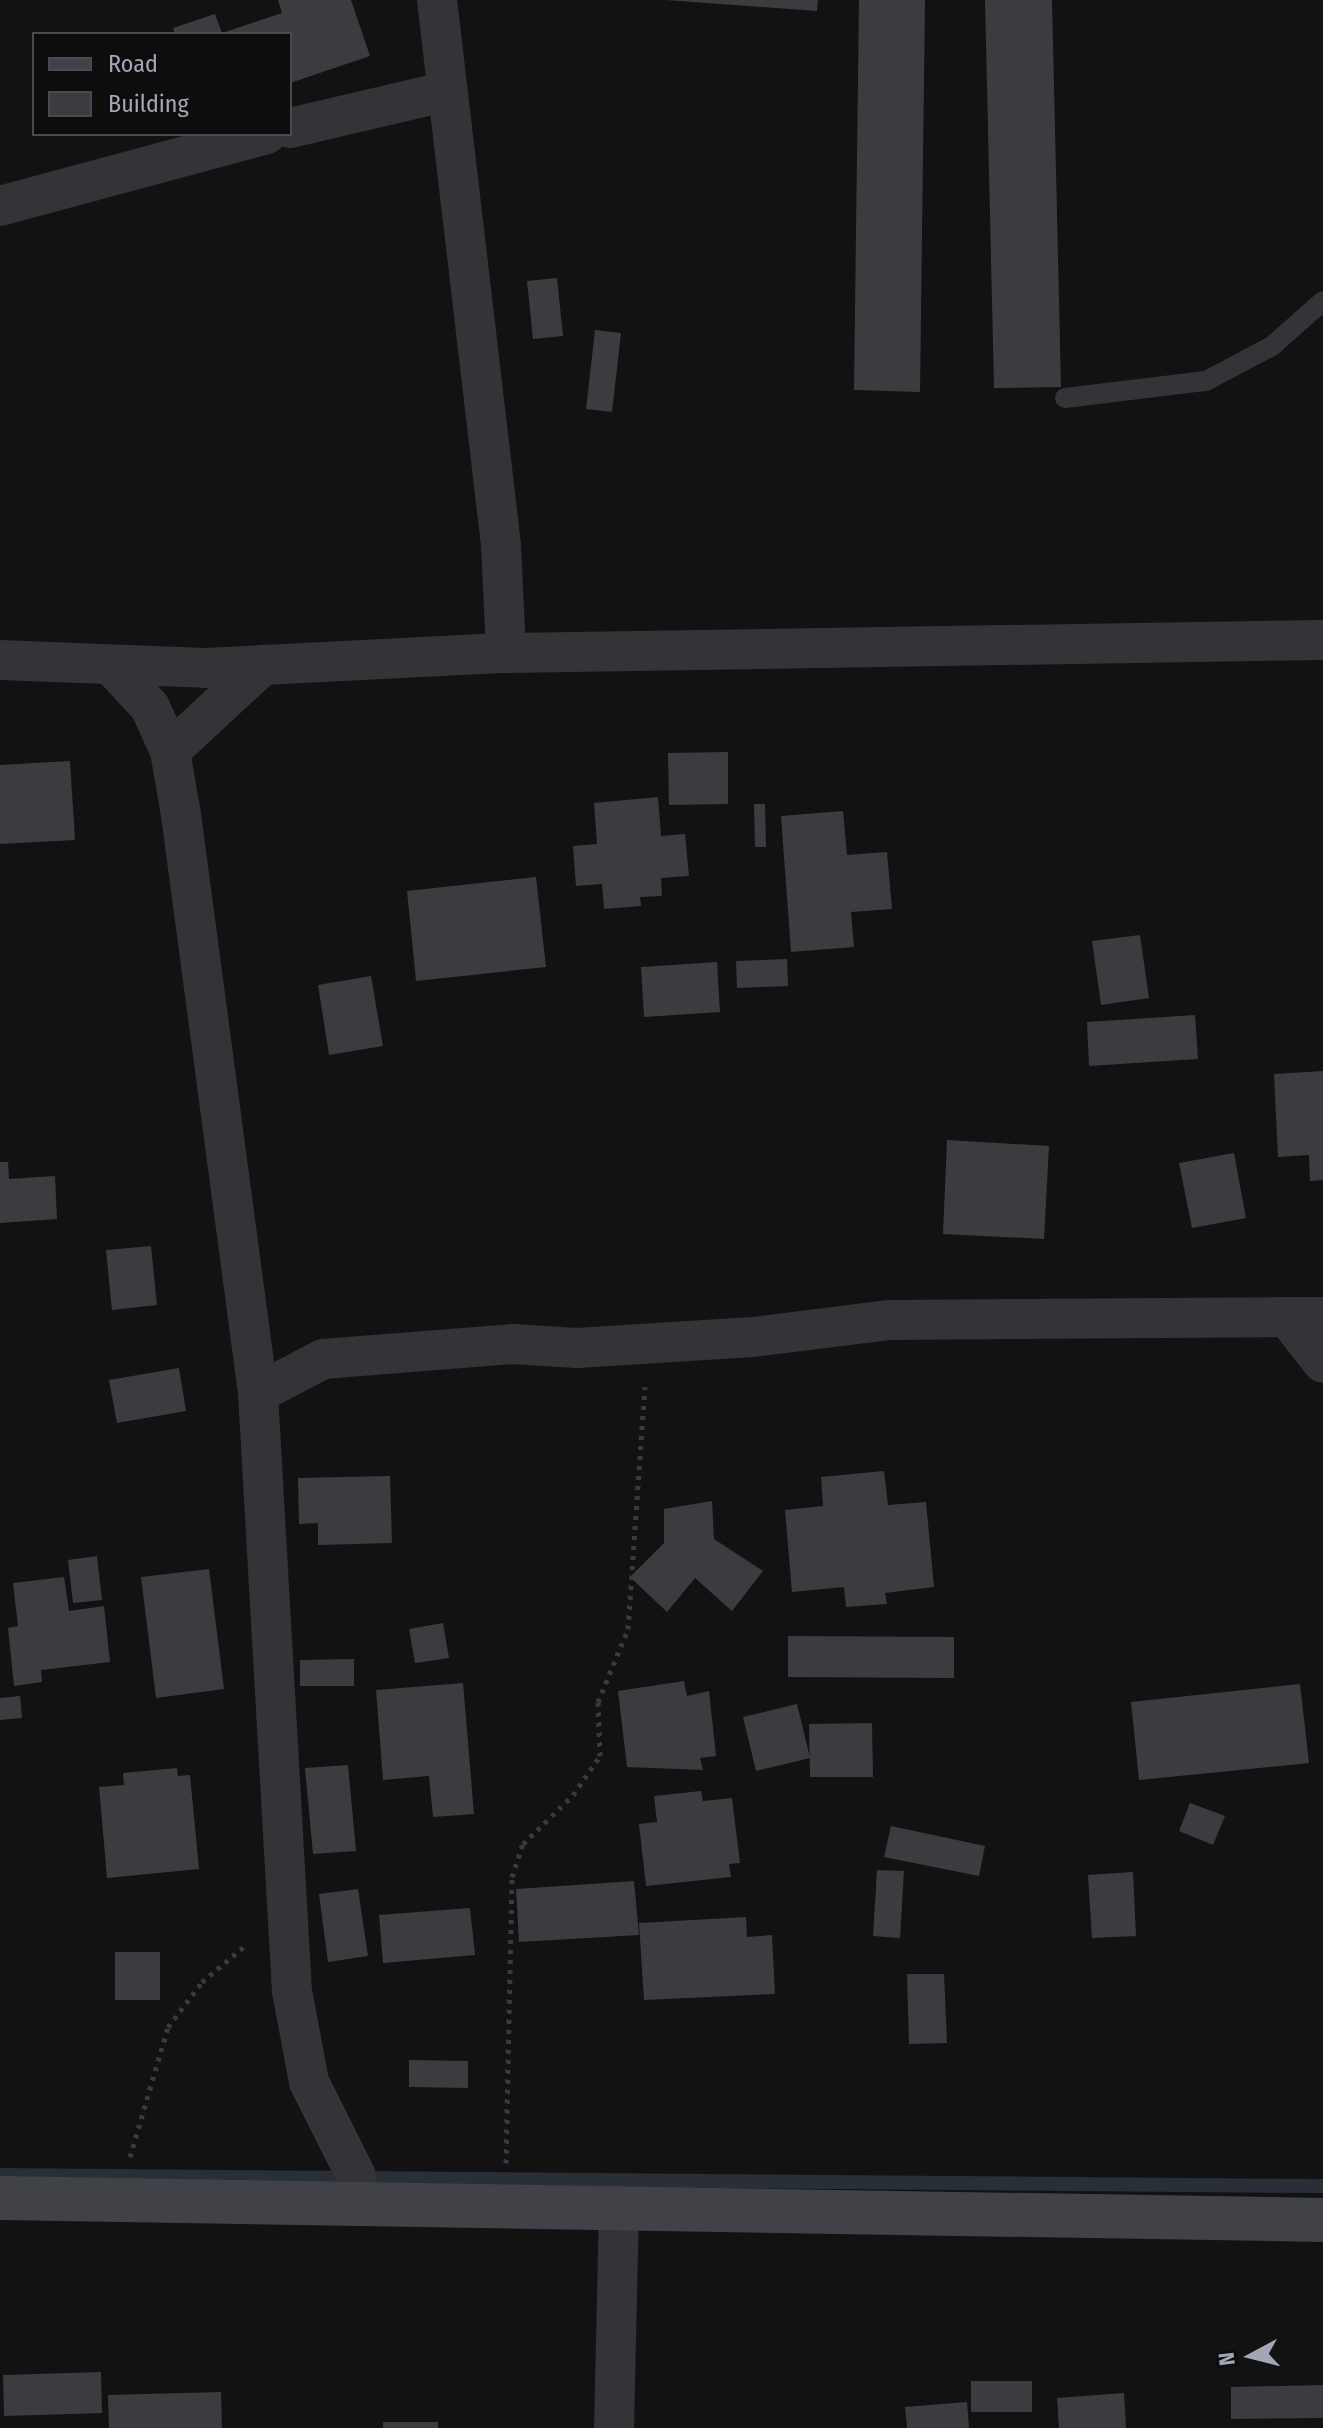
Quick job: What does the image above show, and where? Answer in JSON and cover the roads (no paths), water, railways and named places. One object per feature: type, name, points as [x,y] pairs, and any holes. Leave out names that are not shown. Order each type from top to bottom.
[{"type":"main road","points":[[0,2198],[489,2207],[619,2205],[1323,2220]]},
{"type":"street","points":[[437,0],[444,92],[501,545],[506,653]]},
{"type":"street","points":[[292,128],[444,92]]},
{"type":"street","points":[[0,206],[259,136]]},
{"type":"street","points":[[0,660],[112,666],[263,665],[506,653],[1323,640]]},
{"type":"street","points":[[170,751],[263,665]]},
{"type":"street","points":[[112,666],[150,707],[170,751],[258,1393],[286,1910],[309,2082],[356,2176],[356,2205]]},
{"type":"street","points":[[258,1393],[323,1359],[649,1339],[753,1337],[890,1320],[1305,1317],[1323,1363]]},
{"type":"street","points":[[614,2428],[619,2205]]},
{"type":"lane","points":[[1065,398],[1206,381],[1272,346],[1323,301]]},
{"type":"waterway","points":[[0,2175],[1323,2186]]}]
